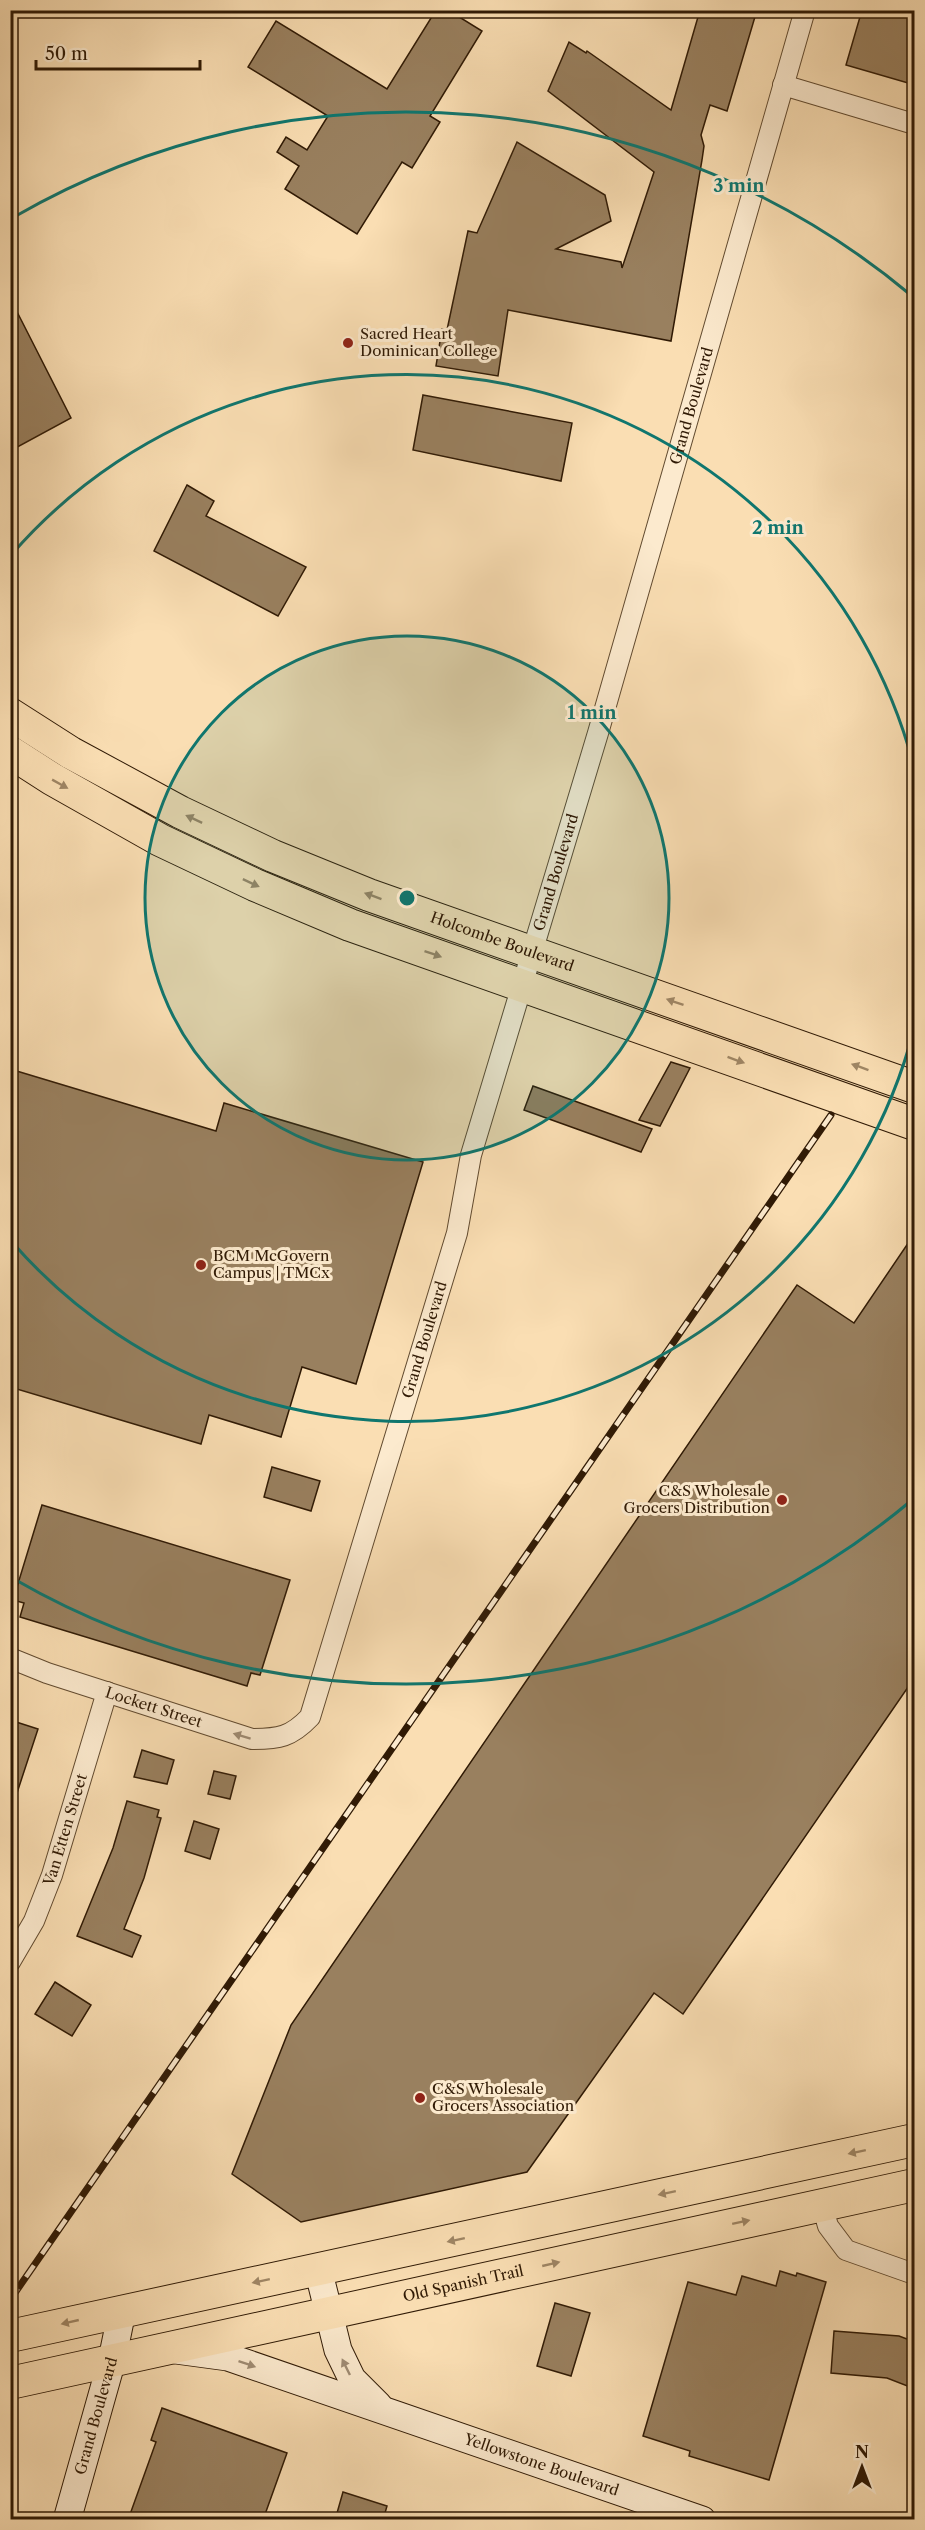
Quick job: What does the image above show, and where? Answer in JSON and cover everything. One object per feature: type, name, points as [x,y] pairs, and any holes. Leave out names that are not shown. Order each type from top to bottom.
[{"type":"main road","name":"Holcombe Boulevard","points":[[10,714],[71,753],[180,812],[273,856],[369,895],[915,1087]]},
{"type":"main road","points":[[10,752],[52,779],[160,840],[255,885],[350,925],[915,1124]]},
{"type":"main road","points":[[10,2336],[915,2140]]},
{"type":"main road","points":[[763,2173],[772,2216]]},
{"type":"main road","name":"Old Spanish Trail","points":[[10,2383],[915,2185]]},
{"type":"main road","points":[[486,2233],[495,2277]]},
{"type":"street","name":"Grand Boulevard","points":[[298,1730],[310,1717],[319,1695],[457,1233],[471,1155],[598,733],[805,10]]},
{"type":"street","points":[[783,85],[915,124]]},
{"type":"street","name":"Lockett Street","points":[[10,1658],[252,1739],[278,1739],[298,1730]]},
{"type":"street","name":"Van Etten Street","points":[[10,1962],[34,1921],[52,1875],[107,1692]]},
{"type":"street","points":[[822,2205],[828,2226],[846,2250],[915,2274]]},
{"type":"street","name":"Yellowstone Boulevard","points":[[318,2269],[338,2350],[352,2379],[383,2410]]},
{"type":"street","name":"Grand Boulevard","points":[[67,2520],[112,2360],[122,2311]]},
{"type":"street","name":"Yellowstone Boulevard","points":[[169,2349],[228,2357],[702,2520]]},
{"type":"building","points":[[436,10],[448,10],[482,31],[430,116],[440,122],[412,168],[402,162],[357,234],[285,189],[299,166],[277,152],[286,137],[307,150],[328,116],[248,67],[276,21],[387,89]]},
{"type":"building","points":[[700,10],[757,10],[727,111],[710,105],[701,135],[704,146],[702,160],[671,341],[508,310],[498,376],[436,366],[442,329],[447,330],[468,231],[477,233],[517,142],[605,195],[611,221],[556,249],[621,262],[622,268],[654,172],[548,91],[569,42],[586,53],[587,51],[671,110]]},
{"type":"building","points":[[862,10],[915,10],[915,85],[846,65]]},
{"type":"building","points":[[10,298],[71,418],[10,451]]},
{"type":"building","points":[[423,395],[572,423],[561,481],[413,450]]},
{"type":"building","points":[[187,485],[214,501],[206,516],[306,567],[278,616],[154,551]]},
{"type":"building","points":[[671,1062],[690,1068],[660,1126],[639,1120]]},
{"type":"building","name":"BCM McGovern Campus | TMCx","points":[[10,1069],[216,1131],[224,1103],[423,1162],[356,1384],[302,1367],[281,1437],[209,1415],[201,1444],[10,1387]]},
{"type":"building","points":[[533,1086],[652,1129],[641,1152],[524,1110]]},
{"type":"building","name":"C&S Wholesale Grocers Distribution","points":[[915,1233],[915,1677],[683,2014],[654,1993],[527,2172],[301,2222],[232,2174],[291,2025],[797,1285],[854,1323]]},
{"type":"building","points":[[272,1467],[320,1481],[311,1511],[264,1497]]},
{"type":"building","points":[[42,1505],[290,1580],[260,1675],[251,1673],[247,1686],[20,1617],[24,1603],[13,1600]]},
{"type":"building","points":[[10,1720],[38,1729],[14,1802],[10,1801]]},
{"type":"building","points":[[142,1750],[174,1760],[167,1784],[134,1777]]},
{"type":"building","points":[[214,1771],[236,1776],[230,1799],[208,1794]]},
{"type":"building","points":[[127,1801],[159,1810],[157,1817],[161,1818],[144,1878],[124,1929],[141,1936],[132,1957],[77,1936],[113,1848]]},
{"type":"building","points":[[194,1821],[219,1829],[210,1859],[185,1851]]},
{"type":"building","points":[[55,1982],[91,2005],[72,2036],[35,2014]]},
{"type":"building","points":[[780,2271],[796,2276],[797,2273],[826,2282],[769,2480],[689,2456],[690,2451],[643,2436],[688,2282],[736,2295],[742,2276],[776,2286]]},
{"type":"building","points":[[555,2303],[590,2313],[571,2376],[537,2366]]},
{"type":"building","points":[[834,2331],[899,2336],[915,2342],[915,2389],[887,2378],[831,2373]]},
{"type":"building","points":[[162,2408],[287,2453],[263,2520],[128,2520],[156,2442],[151,2440]]},
{"type":"building","points":[[343,2492],[387,2506],[383,2520],[335,2520]]},
{"type":"railway","points":[[10,2300],[831,1115]]},
{"type":"place","name":"Sacred Heart Dominican College","points":[[348,343]]},
{"type":"place","name":"BCM McGovern Campus | TMCx","points":[[201,1265]]},
{"type":"place","name":"C&S Wholesale Grocers Distribution","points":[[782,1500]]},
{"type":"place","name":"C&S Wholesale Grocers Association","points":[[420,2098]]}]
